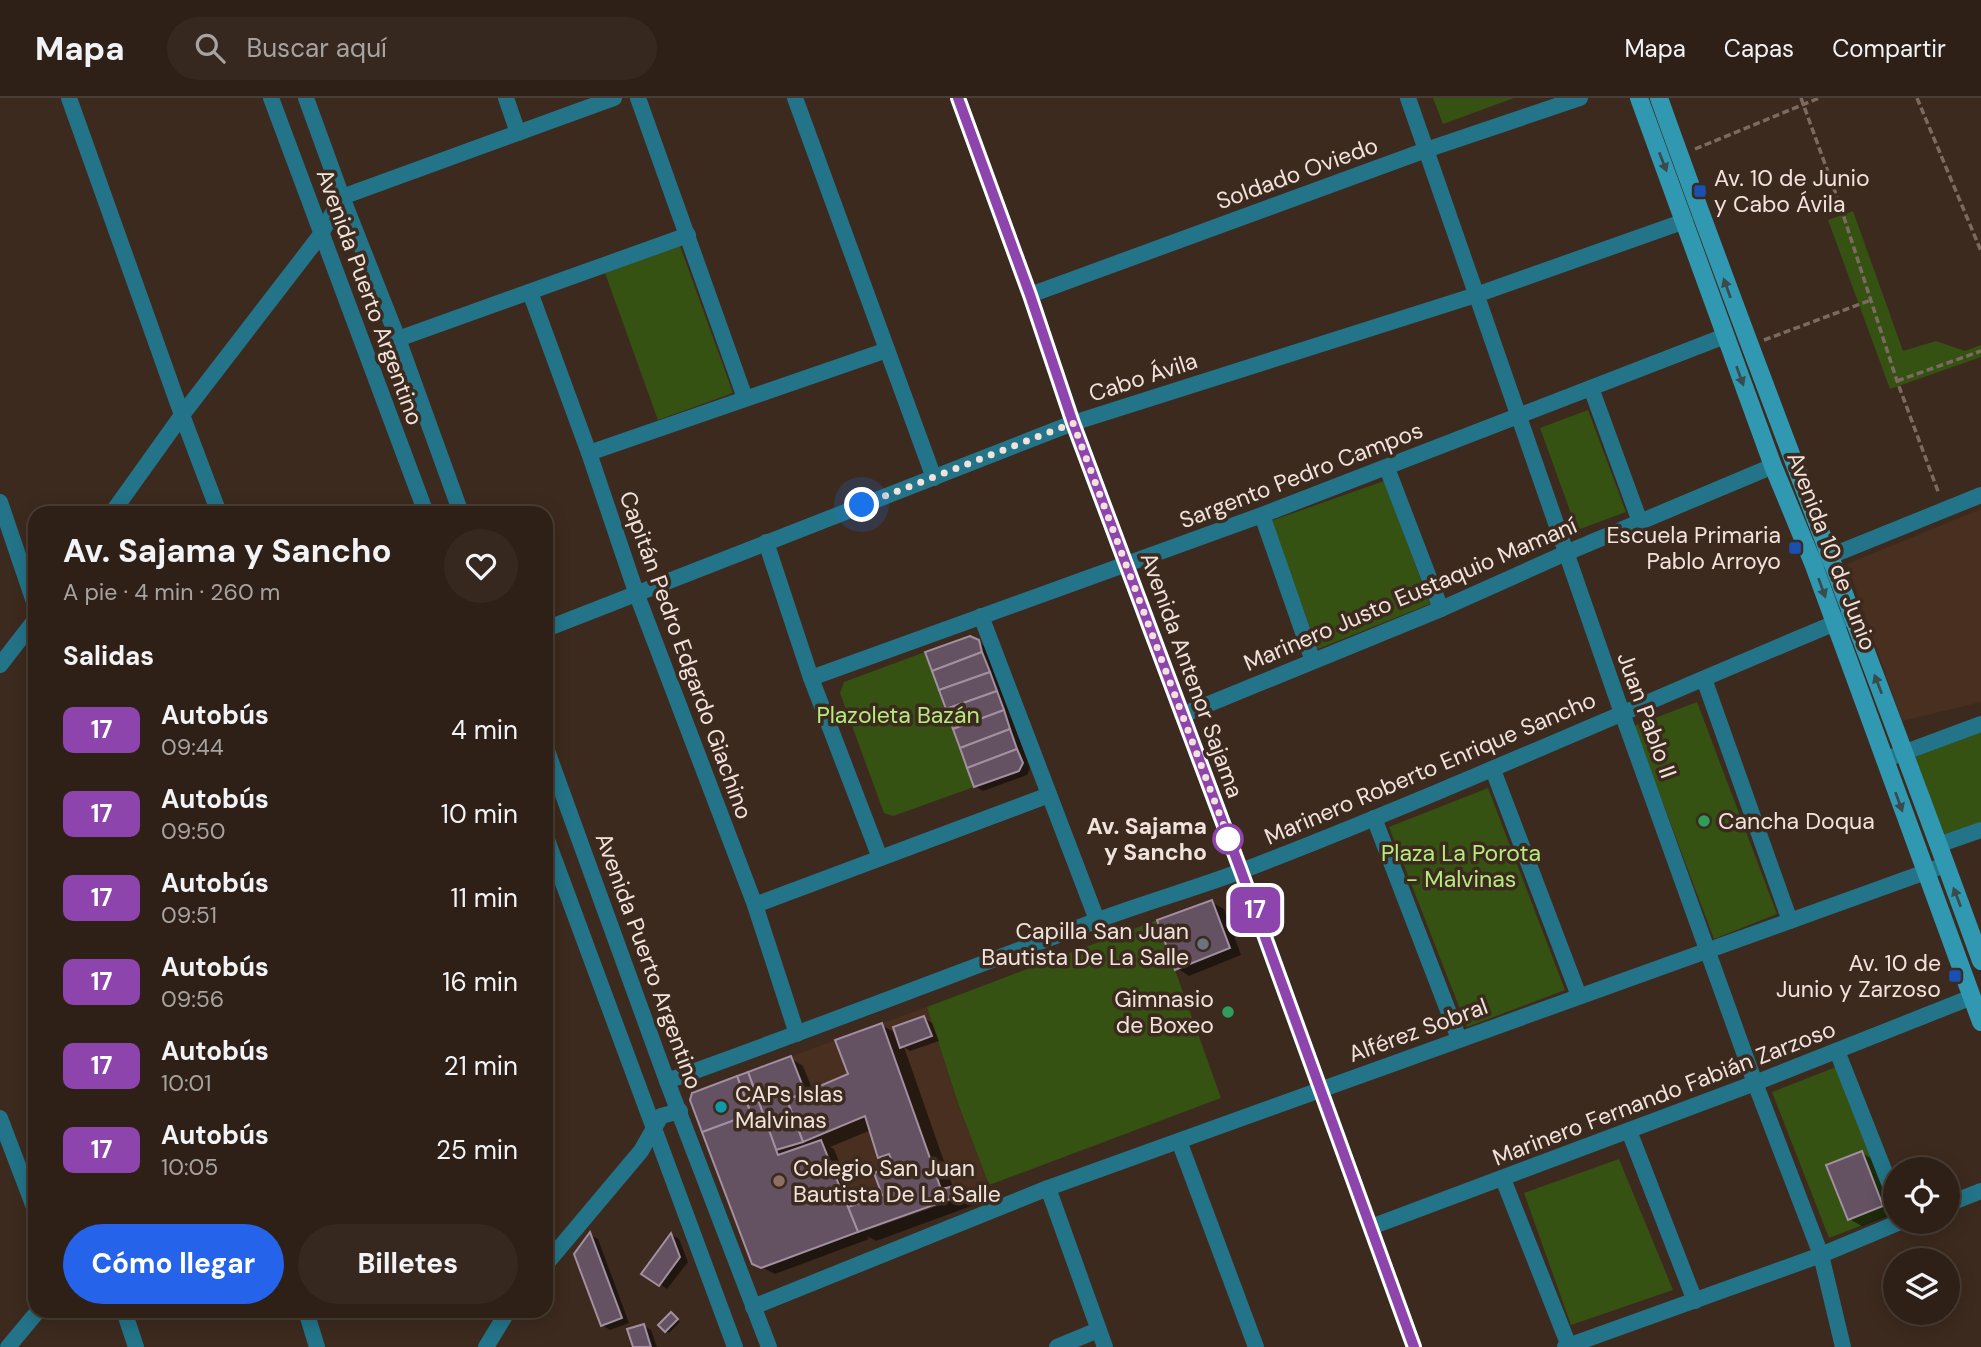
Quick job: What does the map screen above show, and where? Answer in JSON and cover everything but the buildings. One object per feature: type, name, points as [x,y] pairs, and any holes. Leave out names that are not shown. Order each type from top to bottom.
[{"type":"street","points":[[69,98],[216,506]]},
{"type":"street","name":"Avenida Puerto Argentino","points":[[271,98],[423,506]]},
{"type":"street","name":"Avenida Puerto Argentino","points":[[306,98],[458,506]]},
{"type":"street","points":[[506,98],[518,133]]},
{"type":"street","points":[[117,506],[182,415],[321,232],[342,198],[614,98]]},
{"type":"street","points":[[638,98],[745,398]]},
{"type":"street","points":[[795,98],[934,478]]},
{"type":"street","name":"Avenida Antenor Sajama","points":[[958,98],[1030,295],[1073,423],[1241,871],[1414,1347]]},
{"type":"street","name":"Juan Pablo II","points":[[1408,98],[1622,713],[1755,1083],[1821,1255],[1843,1347]]},
{"type":"street","name":"Soldado Oviedo","points":[[1030,295],[1426,150],[1580,98]]},
{"type":"street","name":"Avenida 10 de Junio","points":[[1639,98],[1981,1022]]},
{"type":"street","name":"Avenida 10 de Junio","points":[[1659,98],[1748,345],[1981,958]]},
{"type":"street","name":"Cabo Ávila","points":[[553,626],[1073,423],[1476,295],[1685,220]]},
{"type":"street","points":[[398,339],[688,235]]},
{"type":"street","name":"Capitán Pedro Edgardo Giachino","points":[[530,292],[637,595],[755,905],[797,1034]]},
{"type":"street","name":"Sargento Pedro Campos","points":[[811,678],[1262,515],[1725,336]]},
{"type":"street","points":[[589,453],[887,350]]},
{"type":"street","points":[[1591,388],[1640,522]]},
{"type":"street","name":"Marinero Justo Eustaquio Mamaní","points":[[1182,715],[1441,609],[1773,466]]},
{"type":"street","points":[[1387,468],[1441,609]]},
{"type":"street","points":[[1813,563],[1981,495]]},
{"type":"street","points":[[0,502],[28,584]]},
{"type":"street","points":[[1262,515],[1312,661]]},
{"type":"street","points":[[766,542],[811,678],[880,858]]},
{"type":"street","points":[[981,616],[1097,920]]},
{"type":"street","name":"Marinero Roberto Enrique Sancho","points":[[667,1081],[1097,920],[1241,871],[1493,770],[1852,616]]},
{"type":"street","points":[[0,665],[28,629]]},
{"type":"street","points":[[1704,679],[1790,921]]},
{"type":"street","points":[[1884,760],[1981,724]]},
{"type":"street","name":"Avenida Puerto Argentino","points":[[553,767],[667,1081],[769,1347]]},
{"type":"street","points":[[1493,770],[1579,996]]},
{"type":"street","points":[[755,905],[1049,795]]},
{"type":"street","points":[[1374,818],[1459,1039]]},
{"type":"street","points":[[1938,845],[1981,830]]},
{"type":"street","points":[[553,856],[735,1347]]},
{"type":"street","name":"Alférez Sobral","points":[[753,1307],[1048,1188],[1945,865]]},
{"type":"street","name":"Marinero Fernando Fabián Zarzoso","points":[[1371,1227],[1755,1083],[1972,997]]},
{"type":"street","points":[[1837,1051],[1883,1168]]},
{"type":"street","points":[[553,1256],[641,1151],[661,1116],[680,1111]]},
{"type":"street","points":[[0,1118],[28,1192]]},
{"type":"street","points":[[1629,1131],[1695,1301]]},
{"type":"street","points":[[1179,1141],[1256,1347]]},
{"type":"street","points":[[1503,1179],[1567,1346],[1821,1255],[1883,1229]]},
{"type":"street","points":[[1048,1188],[1105,1347]]},
{"type":"street","points":[[1960,1199],[1981,1191]]},
{"type":"street","points":[[8,1347],[32,1318]]},
{"type":"street","points":[[126,1318],[136,1347]]},
{"type":"street","points":[[308,1318],[317,1347]]},
{"type":"street","points":[[486,1347],[504,1318]]},
{"type":"street","points":[[1057,1347],[1098,1330]]},
{"type":"path","points":[[1801,98],[1841,208],[1897,381],[1945,510]]},
{"type":"path","points":[[1679,156],[1819,98]]},
{"type":"path","points":[[1917,98],[1981,251]]},
{"type":"path","points":[[1748,345],[1871,300]]},
{"type":"path","points":[[1897,381],[1981,351]]},
{"type":"shaded area","points":[[1981,509],[1981,702],[1902,721],[1847,564]]},
{"type":"shaded area","points":[[927,1007],[959,1106],[989,1185],[858,1232],[822,1140],[778,1155],[748,1072]]},
{"type":"green space","points":[[1433,98],[1514,98],[1443,124]]},
{"type":"green space","points":[[1853,211],[1903,351],[1936,341],[1965,351],[1981,345],[1981,357],[1890,389],[1828,220]]},
{"type":"green space","points":[[680,246],[733,393],[658,420],[605,273]]},
{"type":"green space","points":[[1588,410],[1626,512],[1577,530],[1540,428]]},
{"type":"green space","points":[[1384,481],[1430,604],[1318,649],[1271,521]]},
{"type":"green space","name":"Plazoleta Bazán","points":[[925,652],[974,787],[893,816],[884,813],[840,693],[844,682]]},
{"type":"green space","points":[[1697,702],[1777,914],[1714,939],[1634,726]]},
{"type":"green space","points":[[1981,732],[1981,824],[1942,838],[1913,758]]},
{"type":"green space","name":"Plaza La Porota - Malvinas","points":[[1488,788],[1565,990],[1467,1027],[1389,827]]},
{"type":"green space","points":[[1157,920],[1221,1098],[989,1185],[959,1106],[927,1007]]},
{"type":"green space","points":[[1836,1067],[1883,1187],[1883,1217],[1829,1238],[1772,1092]]},
{"type":"green space","points":[[1619,1159],[1673,1290],[1571,1325],[1524,1193]]},
{"type":"bus line","name":"17","points":[[958,98],[1030,295],[1073,423],[1241,871],[1414,1347]]},
{"type":"place","name":"Av. 10 de Junio y Cabo Ávila","points":[[1700,191]]},
{"type":"place","name":"Escuela Primaria Pablo Arroyo","points":[[1795,548]]},
{"type":"place","name":"Cancha Doqua","points":[[1704,821]]},
{"type":"place","name":"Av. Sajama y Sancho","points":[[1228,839]]},
{"type":"place","name":"Capilla San Juan Bautista De La Salle","points":[[1203,944]]},
{"type":"place","name":"Av. 10 de Junio y Zarzoso","points":[[1955,976]]},
{"type":"place","name":"Gimnasio de Boxeo","points":[[1228,1012]]},
{"type":"place","name":"CAPs Islas Malvinas","points":[[721,1107]]},
{"type":"place","name":"Colegio San Juan Bautista De La Salle","points":[[779,1181]]},
{"type":"route","points":[[862,505],[1073,423],[1231,845],[1228,839]]}]
